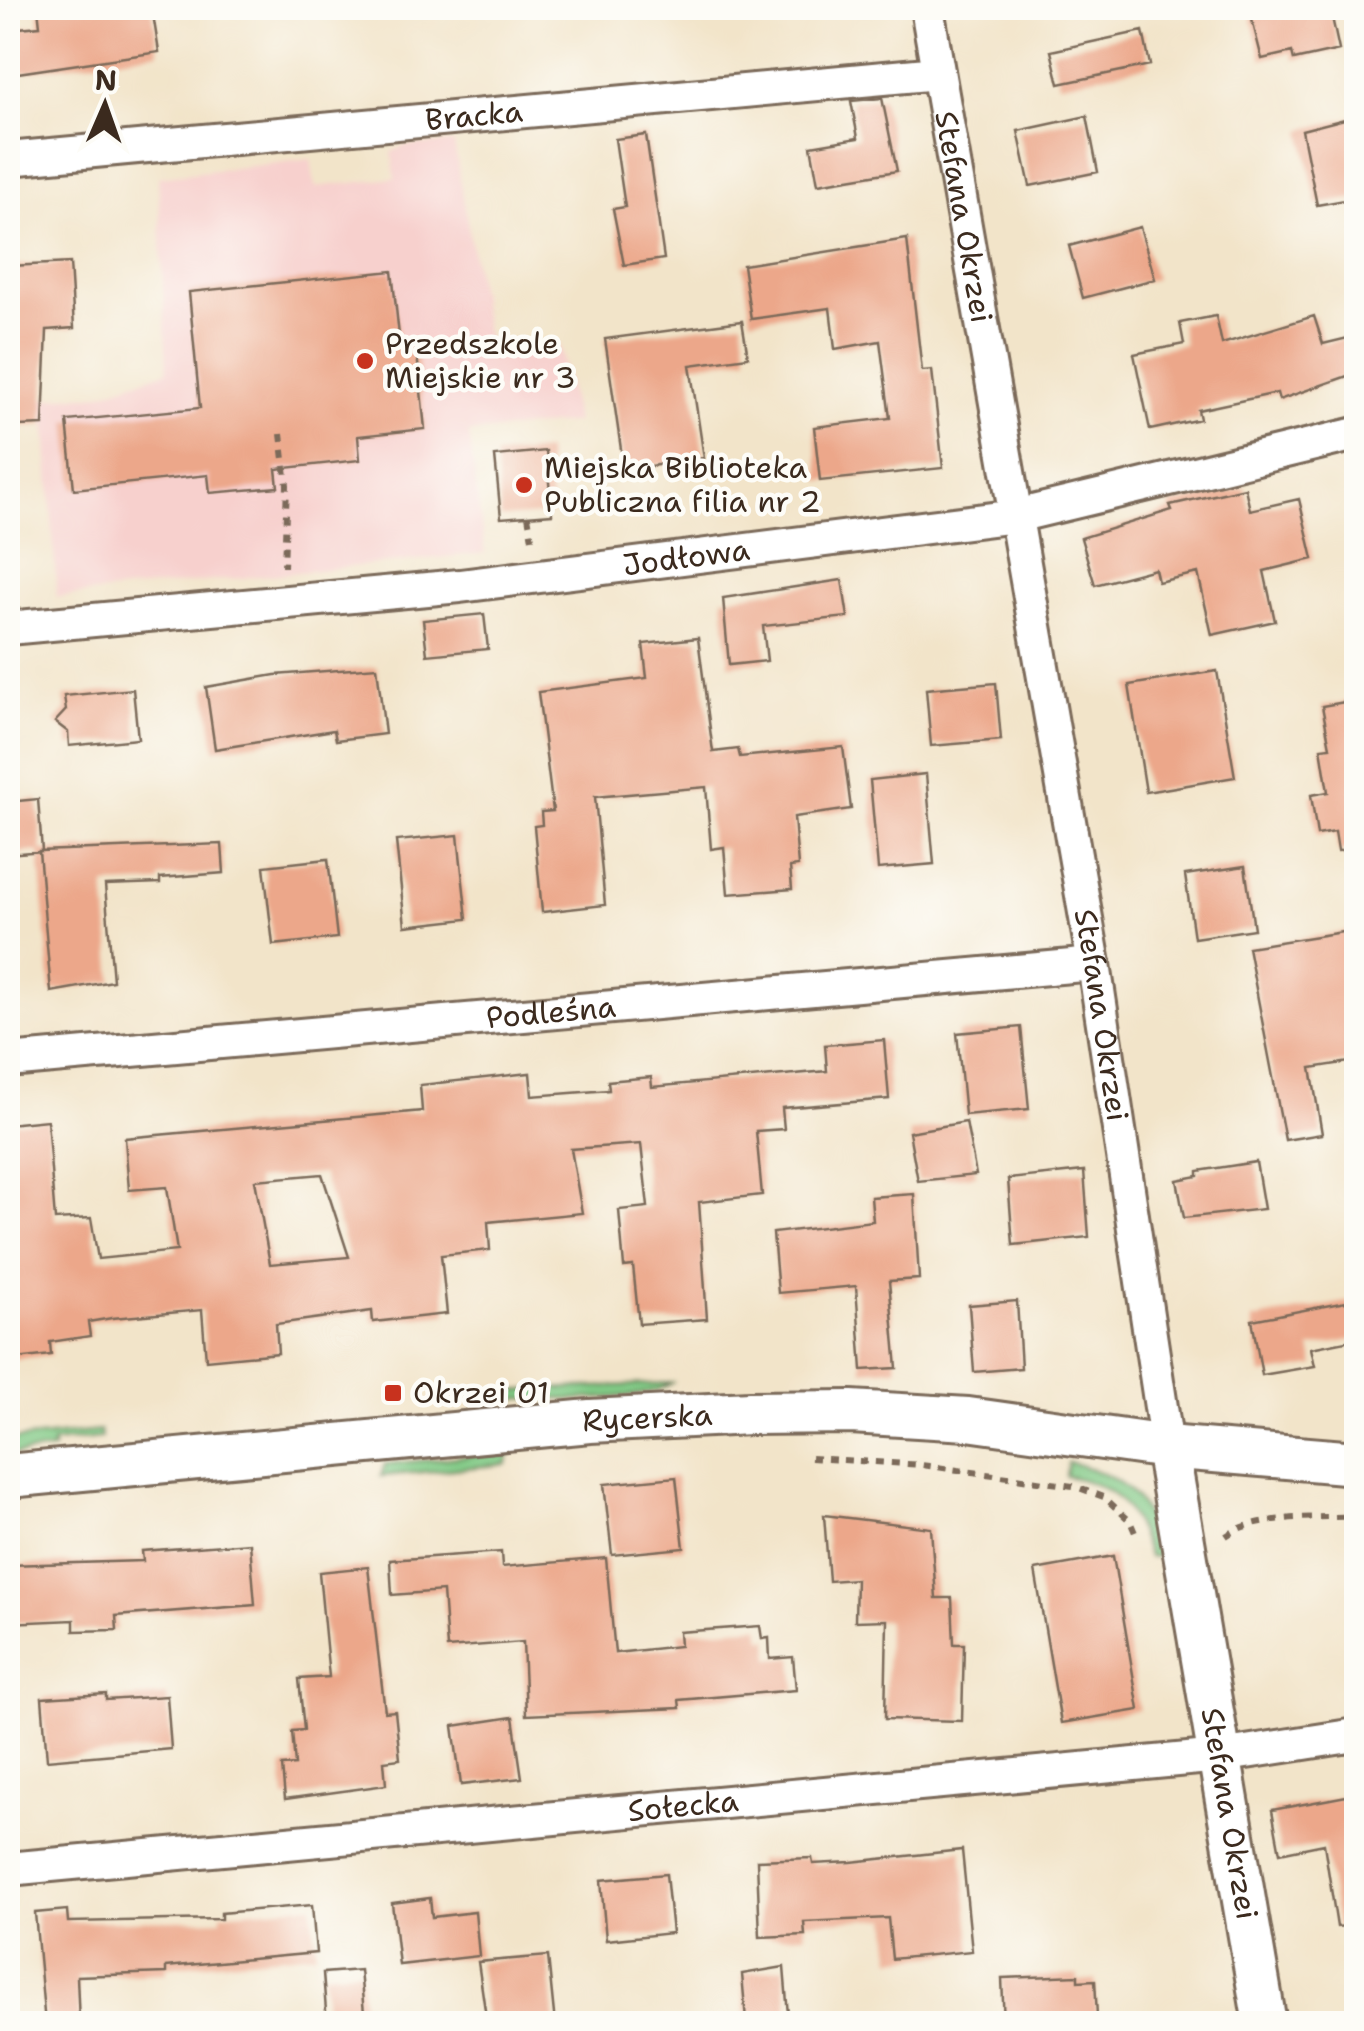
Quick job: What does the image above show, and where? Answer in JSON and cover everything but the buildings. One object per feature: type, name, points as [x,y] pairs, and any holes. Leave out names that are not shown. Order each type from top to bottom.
[{"type":"street","name":"Stefana Okrzei","points":[[927,8],[1094,964],[1167,1447],[1265,2024]]},
{"type":"street","name":"Bracka","points":[[8,159],[938,73]]},
{"type":"street","name":"Jodłowa","points":[[8,628],[460,586],[1016,516],[1356,434]]},
{"type":"street","name":"Podleśna","points":[[8,1061],[1094,964]]},
{"type":"street","name":"Rycerska","points":[[8,1476],[571,1423],[851,1412],[968,1419],[1167,1447],[1356,1463]]},
{"type":"street","name":"Sołecka","points":[[8,1869],[1220,1756],[1356,1735]]},
{"type":"path","points":[[281,434],[287,485],[284,581]]},
{"type":"path","points":[[528,516],[532,548]]},
{"type":"path","points":[[794,1457],[922,1465],[1073,1486],[1104,1497],[1130,1520],[1137,1538]]},
{"type":"path","points":[[1222,1540],[1229,1532],[1248,1527],[1356,1516]]},
{"type":"shaded area","name":"Przedszkole Miejskie nr 3","points":[[454,143],[489,351],[560,345],[576,422],[469,433],[485,553],[57,597],[44,399],[99,394],[167,371],[158,177],[311,159],[315,187],[395,178],[392,152],[404,146]]},
{"type":"green space","points":[[672,1383],[657,1390],[610,1398],[486,1397],[485,1392]]},
{"type":"green space","points":[[100,1431],[101,1438],[53,1443],[53,1450],[8,1455],[8,1440]]},
{"type":"green space","points":[[509,1452],[507,1464],[381,1476],[385,1464]]},
{"type":"green space","points":[[1068,1462],[1105,1474],[1131,1493],[1148,1519],[1159,1557],[1148,1556],[1129,1512],[1111,1493],[1066,1476]]},
{"type":"place","name":"Przedszkole Miejskie nr 3","points":[[365,361]]},
{"type":"place","name":"Miejska Biblioteka Publiczna filia nr 2","points":[[524,485]]},
{"type":"place","name":"Okrzei 01","points":[[393,1393]]}]
